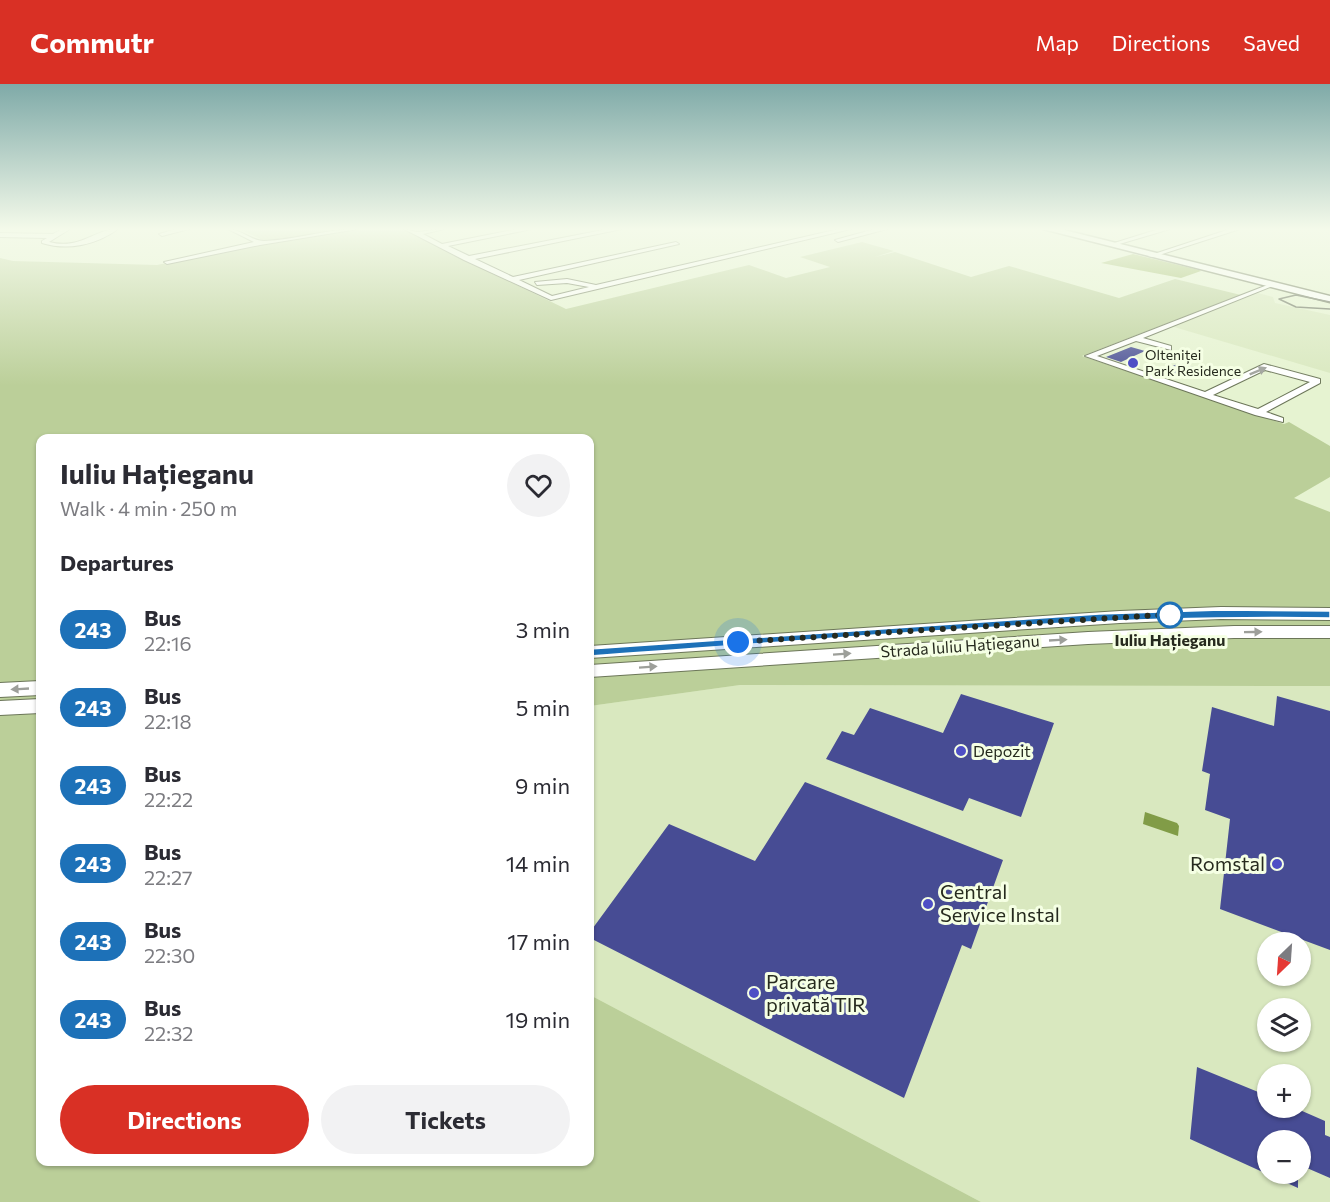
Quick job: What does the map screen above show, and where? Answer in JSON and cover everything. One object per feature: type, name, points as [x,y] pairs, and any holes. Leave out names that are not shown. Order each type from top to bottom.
[{"type":"main road","points":[[1257,281],[1330,298]]},
{"type":"main road","points":[[1261,281],[1330,298]]},
{"type":"main road","name":"Strada Iuliu Hațieganu","points":[[594,671],[797,647],[1164,615],[1330,615]]},
{"type":"main road","name":"Strada Iuliu Hațieganu","points":[[594,652],[1182,633],[1330,632]]},
{"type":"main road","points":[[0,690],[36,688]]},
{"type":"main road","points":[[0,708],[36,706]]},
{"type":"street","points":[[512,281],[551,298],[626,281]]},
{"type":"street","points":[[524,287],[550,281]]},
{"type":"street","points":[[560,281],[583,282],[597,288]]},
{"type":"street","points":[[1272,285],[1089,356],[1280,420]]},
{"type":"street","points":[[1136,338],[1168,348]]},
{"type":"street","points":[[1205,395],[1264,367],[1317,381],[1258,413]]},
{"type":"shaded area","points":[[0,281],[509,281],[566,309],[682,281],[1061,281],[1119,298],[1169,281],[1184,281],[1241,295],[1082,356],[1284,424],[1289,422],[1330,446],[1330,477],[1294,498],[1330,512],[1330,686],[740,685],[594,705],[594,434],[36,434],[36,1166],[594,1166],[594,997],[981,1202],[0,1202]]},
{"type":"shaded area","points":[[1250,291],[1273,297],[1275,303],[1330,315],[1330,373],[1164,324]]},
{"type":"shaded area","name":"Romstal","points":[[740,685],[1330,686],[1330,1202],[981,1202],[594,997],[594,705]]},
{"type":"shaded area","points":[[1145,812],[1177,823],[1178,836],[1143,824]]},
{"type":"building","points":[[1131,347],[1145,351],[1121,362],[1106,357]]},
{"type":"building","points":[[1180,363],[1196,368],[1171,378],[1156,373]]},
{"type":"building","points":[[961,694],[1054,723],[1021,817],[969,798],[963,811],[826,759],[842,731],[854,735],[870,708],[943,733]]},
{"type":"building","name":"Romstal","points":[[1277,696],[1330,711],[1330,950],[1311,943],[1311,932],[1282,932],[1220,909],[1230,819],[1205,810],[1210,774],[1202,771],[1212,707],[1274,726]]},
{"type":"building","points":[[805,782],[1003,860],[971,949],[962,945],[904,1098],[594,940],[594,927],[669,824],[755,861]]},
{"type":"building","points":[[1197,1067],[1257,1092],[1257,1118],[1311,1118],[1311,1115],[1325,1121],[1325,1135],[1330,1137],[1330,1178],[1311,1170],[1311,1130],[1257,1130],[1257,1169],[1190,1139]]},
{"type":"tram line","points":[[1330,302],[1296,295],[1279,299],[1296,307],[1330,309]]},
{"type":"bus line","name":"243","points":[[594,652],[1099,618],[1221,613],[1330,614]]},
{"type":"place","name":"Olteniței Park Residence","points":[[1133,363]]},
{"type":"place","name":"Iuliu Hațieganu","points":[[1170,615]]},
{"type":"place","name":"Depozit","points":[[961,751]]},
{"type":"place","name":"Romstal","points":[[1277,864]]},
{"type":"place","name":"Central Service Instal","points":[[928,904]]},
{"type":"place","name":"Parcare privată TIR","points":[[754,993]]},
{"type":"route","points":[[738,642],[1037,621],[1176,614],[1170,615]]}]
